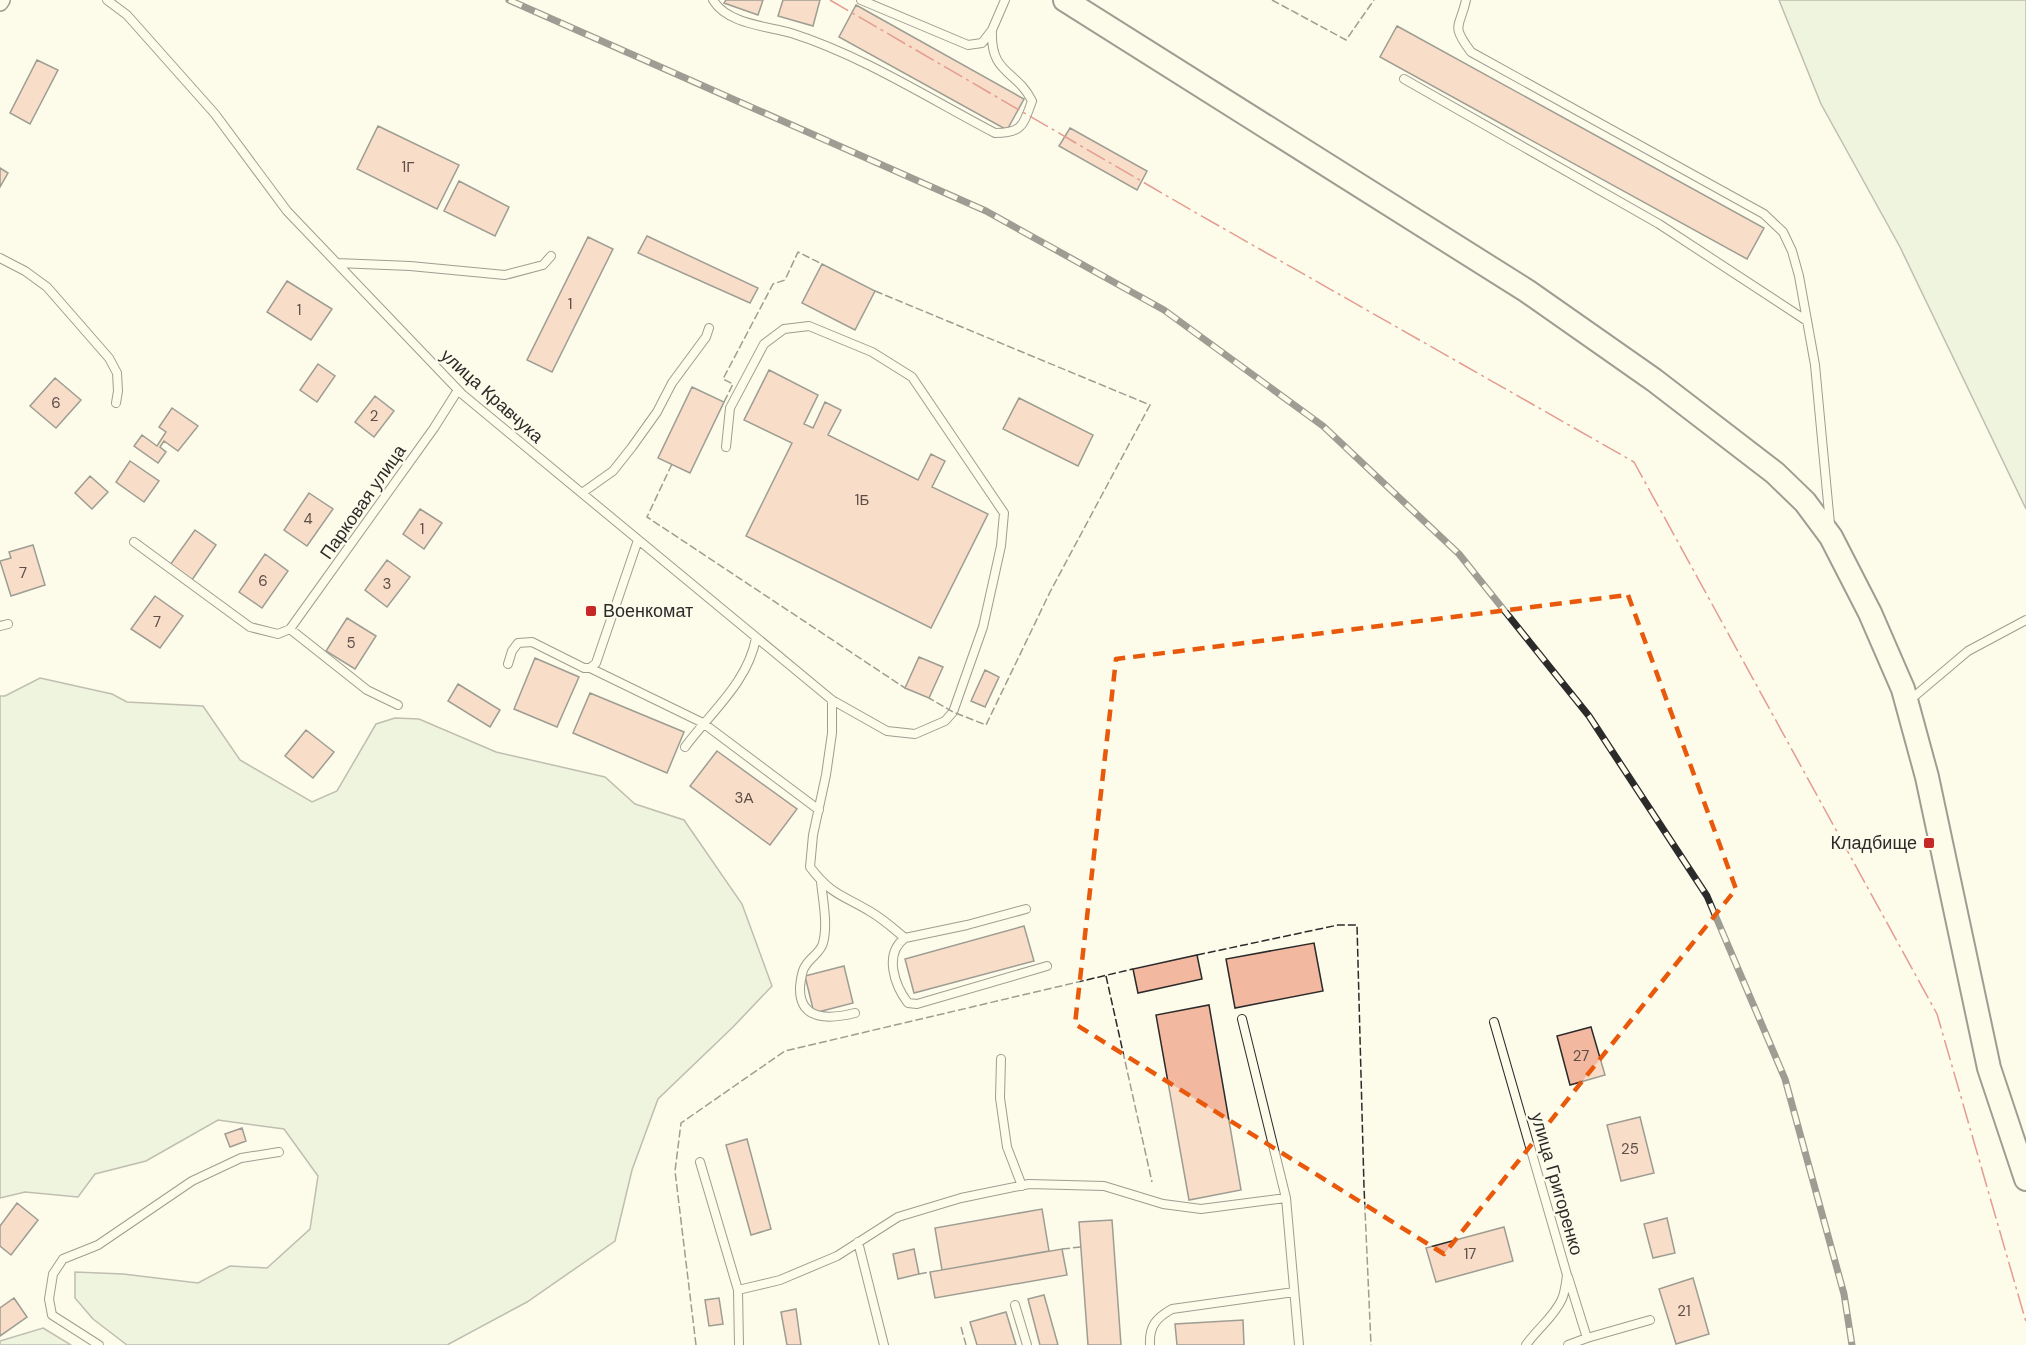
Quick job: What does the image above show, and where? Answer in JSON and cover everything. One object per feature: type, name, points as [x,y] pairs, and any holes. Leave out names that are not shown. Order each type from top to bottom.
[{"type":"main road","points":[[1065,0],[1547,304],[1654,380],[1775,472],[1806,502],[1831,537],[1870,613],[1903,689],[1927,777],[1989,1068],[2026,1179]]},
{"type":"lane","name":"улица Кравчука","points":[[107,0],[127,15],[215,114],[287,211],[458,390],[832,700],[887,731],[915,734],[945,721],[953,712],[983,627],[1001,546],[1004,513],[912,377],[872,352],[809,326],[784,329],[764,344],[730,408],[726,447]]},
{"type":"lane","points":[[713,0],[718,9],[734,17],[823,44],[994,133],[1012,133],[1024,123],[1032,101],[1027,90],[999,64],[991,47],[992,30]]},
{"type":"lane","points":[[861,0],[968,45],[982,43],[992,30],[1005,0]]},
{"type":"lane","points":[[1466,0],[1457,26],[1462,40],[1471,52],[1764,214],[1784,232],[1799,276],[1815,365],[1831,537]]},
{"type":"lane","points":[[1404,79],[1659,224],[1807,321]]},
{"type":"lane","points":[[336,263],[410,266],[506,275],[543,265],[551,255]]},
{"type":"lane","points":[[0,258],[25,271],[47,287],[109,358],[117,374],[116,403]]},
{"type":"lane","points":[[582,493],[613,471],[632,447],[657,412],[672,383],[709,328]]},
{"type":"lane","name":"Парковая улица","points":[[290,629],[458,390]]},
{"type":"lane","points":[[590,668],[600,655],[638,540]]},
{"type":"lane","points":[[135,542],[250,627],[278,634],[290,629],[367,690],[398,705]]},
{"type":"lane","points":[[1906,703],[1968,651],[2026,620]]},
{"type":"lane","points":[[685,747],[702,723],[739,682],[753,653],[756,638]]},
{"type":"lane","points":[[508,664],[512,651],[518,644],[532,642],[584,668],[590,668],[702,723],[819,810]]},
{"type":"lane","points":[[832,700],[832,734],[813,835],[810,867],[821,882],[835,894],[872,912],[905,938]]},
{"type":"lane","points":[[821,882],[823,946],[804,966],[800,995],[804,1007],[816,1016],[835,1018],[855,1013]]},
{"type":"lane","points":[[1026,909],[967,925],[905,938],[895,952],[892,966],[898,989],[908,1003],[917,1004],[1047,966]]},
{"type":"lane","points":[[1242,1019],[1286,1197],[1299,1345]]},
{"type":"lane","name":"улица Григоренко","points":[[1494,1022],[1567,1275],[1563,1297],[1556,1311],[1535,1332],[1526,1345]]},
{"type":"lane","points":[[1001,1059],[1000,1098],[1007,1147],[1022,1186]]},
{"type":"lane","points":[[99,1345],[51,1316],[49,1299],[53,1274],[63,1259],[98,1245],[192,1181],[241,1158],[279,1152]]},
{"type":"lane","points":[[699,1162],[738,1290],[739,1345]]},
{"type":"lane","points":[[738,1290],[780,1280],[837,1256],[898,1217],[961,1198],[1022,1186],[1104,1186],[1163,1204],[1201,1209],[1286,1197]]},
{"type":"lane","points":[[858,1242],[884,1345]]},
{"type":"lane","points":[[1567,1275],[1587,1338]]},
{"type":"lane","points":[[1150,1345],[1149,1334],[1152,1325],[1160,1315],[1172,1309],[1294,1292]]},
{"type":"lane","points":[[1015,1305],[1027,1345]]},
{"type":"lane","points":[[1568,1345],[1650,1320]]},
{"type":"highlighted area","points":[[1628,595],[1736,889],[1444,1254],[1075,1024],[1116,659]]},
{"type":"green space","points":[[1779,0],[2026,0],[2026,509],[1900,247],[1821,104]]},
{"type":"green space","points":[[40,678],[112,694],[127,702],[203,706],[240,760],[312,802],[337,791],[376,724],[395,718],[419,719],[496,752],[605,777],[635,804],[684,820],[742,904],[772,986],[658,1099],[632,1170],[615,1241],[527,1302],[447,1345],[127,1345],[93,1319],[75,1298],[75,1272],[123,1274],[198,1283],[230,1266],[267,1268],[310,1229],[318,1176],[284,1129],[218,1120],[146,1161],[95,1174],[78,1197],[25,1192],[0,1198],[0,696],[5,696]]},
{"type":"green space","points":[[43,1328],[71,1345],[0,1345],[0,1341]]},
{"type":"building","points":[[726,0],[763,0],[758,15],[724,3]]},
{"type":"building","points":[[783,0],[820,0],[813,26],[778,16]]},
{"type":"building","points":[[856,5],[1024,99],[1007,130],[839,37]]},
{"type":"building","points":[[1397,26],[1764,228],[1747,259],[1380,57]]},
{"type":"building","points":[[37,60],[58,70],[30,124],[10,113]]},
{"type":"building","points":[[378,126],[459,165],[437,209],[357,169]]},
{"type":"building","points":[[1070,128],[1147,171],[1137,190],[1059,146]]},
{"type":"building","points":[[0,168],[8,173],[0,187]]},
{"type":"building","points":[[459,181],[509,207],[495,236],[444,211]]},
{"type":"building","points":[[647,236],[758,288],[750,303],[638,253]]},
{"type":"building","points":[[588,237],[613,249],[552,372],[527,360]]},
{"type":"building","points":[[822,264],[875,291],[855,330],[802,303]]},
{"type":"building","points":[[287,281],[332,309],[311,340],[267,312]]},
{"type":"building","points":[[318,364],[335,376],[317,402],[300,390]]},
{"type":"building","points":[[769,370],[818,395],[804,424],[813,428],[825,402],[841,410],[828,435],[918,480],[931,454],[945,461],[932,487],[988,514],[931,628],[746,536],[792,443],[744,420]]},
{"type":"building","points":[[55,378],[81,400],[56,428],[30,406]]},
{"type":"building","points":[[692,387],[724,402],[690,473],[658,458]]},
{"type":"building","points":[[375,396],[394,411],[374,437],[355,422]]},
{"type":"building","points":[[1019,398],[1093,435],[1078,466],[1003,429]]},
{"type":"building","points":[[172,408],[198,426],[178,451],[164,441],[160,447],[166,452],[158,463],[134,446],[142,435],[157,446],[166,432],[159,427]]},
{"type":"building","points":[[130,461],[159,481],[144,502],[116,482]]},
{"type":"building","points":[[90,476],[108,492],[92,509],[75,493]]},
{"type":"building","points":[[309,493],[333,509],[307,546],[284,530]]},
{"type":"building","points":[[420,509],[442,523],[424,549],[403,534]]},
{"type":"building","points":[[195,530],[216,545],[192,580],[170,565]]},
{"type":"building","points":[[33,545],[45,585],[11,596],[0,561],[11,558],[9,552]]},
{"type":"building","points":[[265,554],[288,571],[262,608],[239,592]]},
{"type":"building","points":[[387,560],[410,577],[387,607],[365,590]]},
{"type":"building","points":[[155,596],[183,616],[160,648],[131,629]]},
{"type":"building","points":[[347,618],[376,636],[355,669],[326,651]]},
{"type":"building","points":[[919,657],[943,667],[929,698],[905,688]]},
{"type":"building","points":[[535,658],[579,677],[557,727],[514,709]]},
{"type":"building","points":[[985,670],[999,677],[985,707],[971,701]]},
{"type":"building","points":[[458,684],[500,710],[490,727],[448,701]]},
{"type":"building","points":[[590,693],[684,732],[667,773],[573,733]]},
{"type":"building","points":[[306,730],[334,752],[313,778],[285,756]]},
{"type":"building","points":[[717,751],[797,809],[770,845],[690,786]]},
{"type":"building","points":[[1024,926],[1034,961],[914,993],[905,959]]},
{"type":"building","points":[[1314,943],[1323,991],[1235,1008],[1226,959]]},
{"type":"building","points":[[1197,955],[1202,979],[1138,993],[1133,969]]},
{"type":"building","points":[[844,966],[853,1003],[814,1013],[805,976]]},
{"type":"building","points":[[1209,1005],[1241,1190],[1189,1200],[1156,1015]]},
{"type":"building","points":[[1591,1027],[1605,1075],[1570,1085],[1557,1036]]},
{"type":"building","points":[[1640,1117],[1654,1173],[1621,1181],[1607,1125]]},
{"type":"building","points":[[242,1128],[246,1141],[230,1147],[225,1134]]},
{"type":"building","points":[[747,1139],[771,1229],[751,1235],[726,1145]]},
{"type":"building","points":[[17,1203],[38,1220],[11,1255],[0,1246],[0,1226]]},
{"type":"building","points":[[1042,1209],[1049,1251],[942,1270],[935,1228]]},
{"type":"building","points":[[1667,1218],[1675,1253],[1653,1258],[1644,1224]]},
{"type":"building","points":[[1112,1220],[1121,1345],[1088,1345],[1079,1222]]},
{"type":"building","points":[[1504,1227],[1513,1261],[1436,1282],[1426,1248]]},
{"type":"building","points":[[914,1249],[919,1274],[898,1279],[893,1254]]},
{"type":"building","points":[[1062,1249],[1067,1275],[935,1298],[930,1272]]},
{"type":"building","points":[[1693,1278],[1709,1334],[1676,1344],[1659,1289]]},
{"type":"building","points":[[1044,1295],[1058,1345],[1040,1345],[1028,1299]]},
{"type":"building","points":[[14,1298],[27,1317],[0,1336],[0,1308]]},
{"type":"building","points":[[719,1298],[723,1324],[709,1326],[705,1300]]},
{"type":"building","points":[[796,1309],[801,1345],[787,1345],[781,1312]]},
{"type":"building","points":[[1006,1312],[1016,1345],[977,1345],[970,1322]]},
{"type":"building","points":[[1243,1320],[1244,1345],[1177,1345],[1175,1324]]},
{"type":"railway","points":[[509,0],[986,211],[1164,310],[1323,426],[1459,554],[1589,716],[1707,896],[1785,1079],[1844,1294],[1852,1345]]},
{"type":"fence","points":[[1272,0],[1346,40],[1374,0]]},
{"type":"fence","points":[[724,402],[733,384],[723,379],[773,284],[785,280],[798,252],[822,264]]},
{"type":"fence","points":[[875,291],[1150,405],[1050,592],[986,725],[953,712],[929,698]]},
{"type":"fence","points":[[672,464],[647,517],[905,688]]},
{"type":"fence","points":[[1197,955],[1338,925],[1357,925],[1371,1345]]},
{"type":"fence","points":[[696,1345],[675,1171],[681,1123],[785,1051],[1133,969]]},
{"type":"fence","points":[[1106,976],[1152,1182]]},
{"type":"fence","points":[[1062,1249],[1081,1247]]},
{"type":"fence","points":[[919,1274],[930,1272]]},
{"type":"fence","points":[[961,1327],[966,1345]]},
{"type":"power","points":[[830,0],[1198,214],[1634,462],[1937,1014],[2026,1322]]},
{"type":"place","name":"Военкомат","points":[[591,611]]},
{"type":"place","name":"Кладбище","points":[[1929,843]]}]
